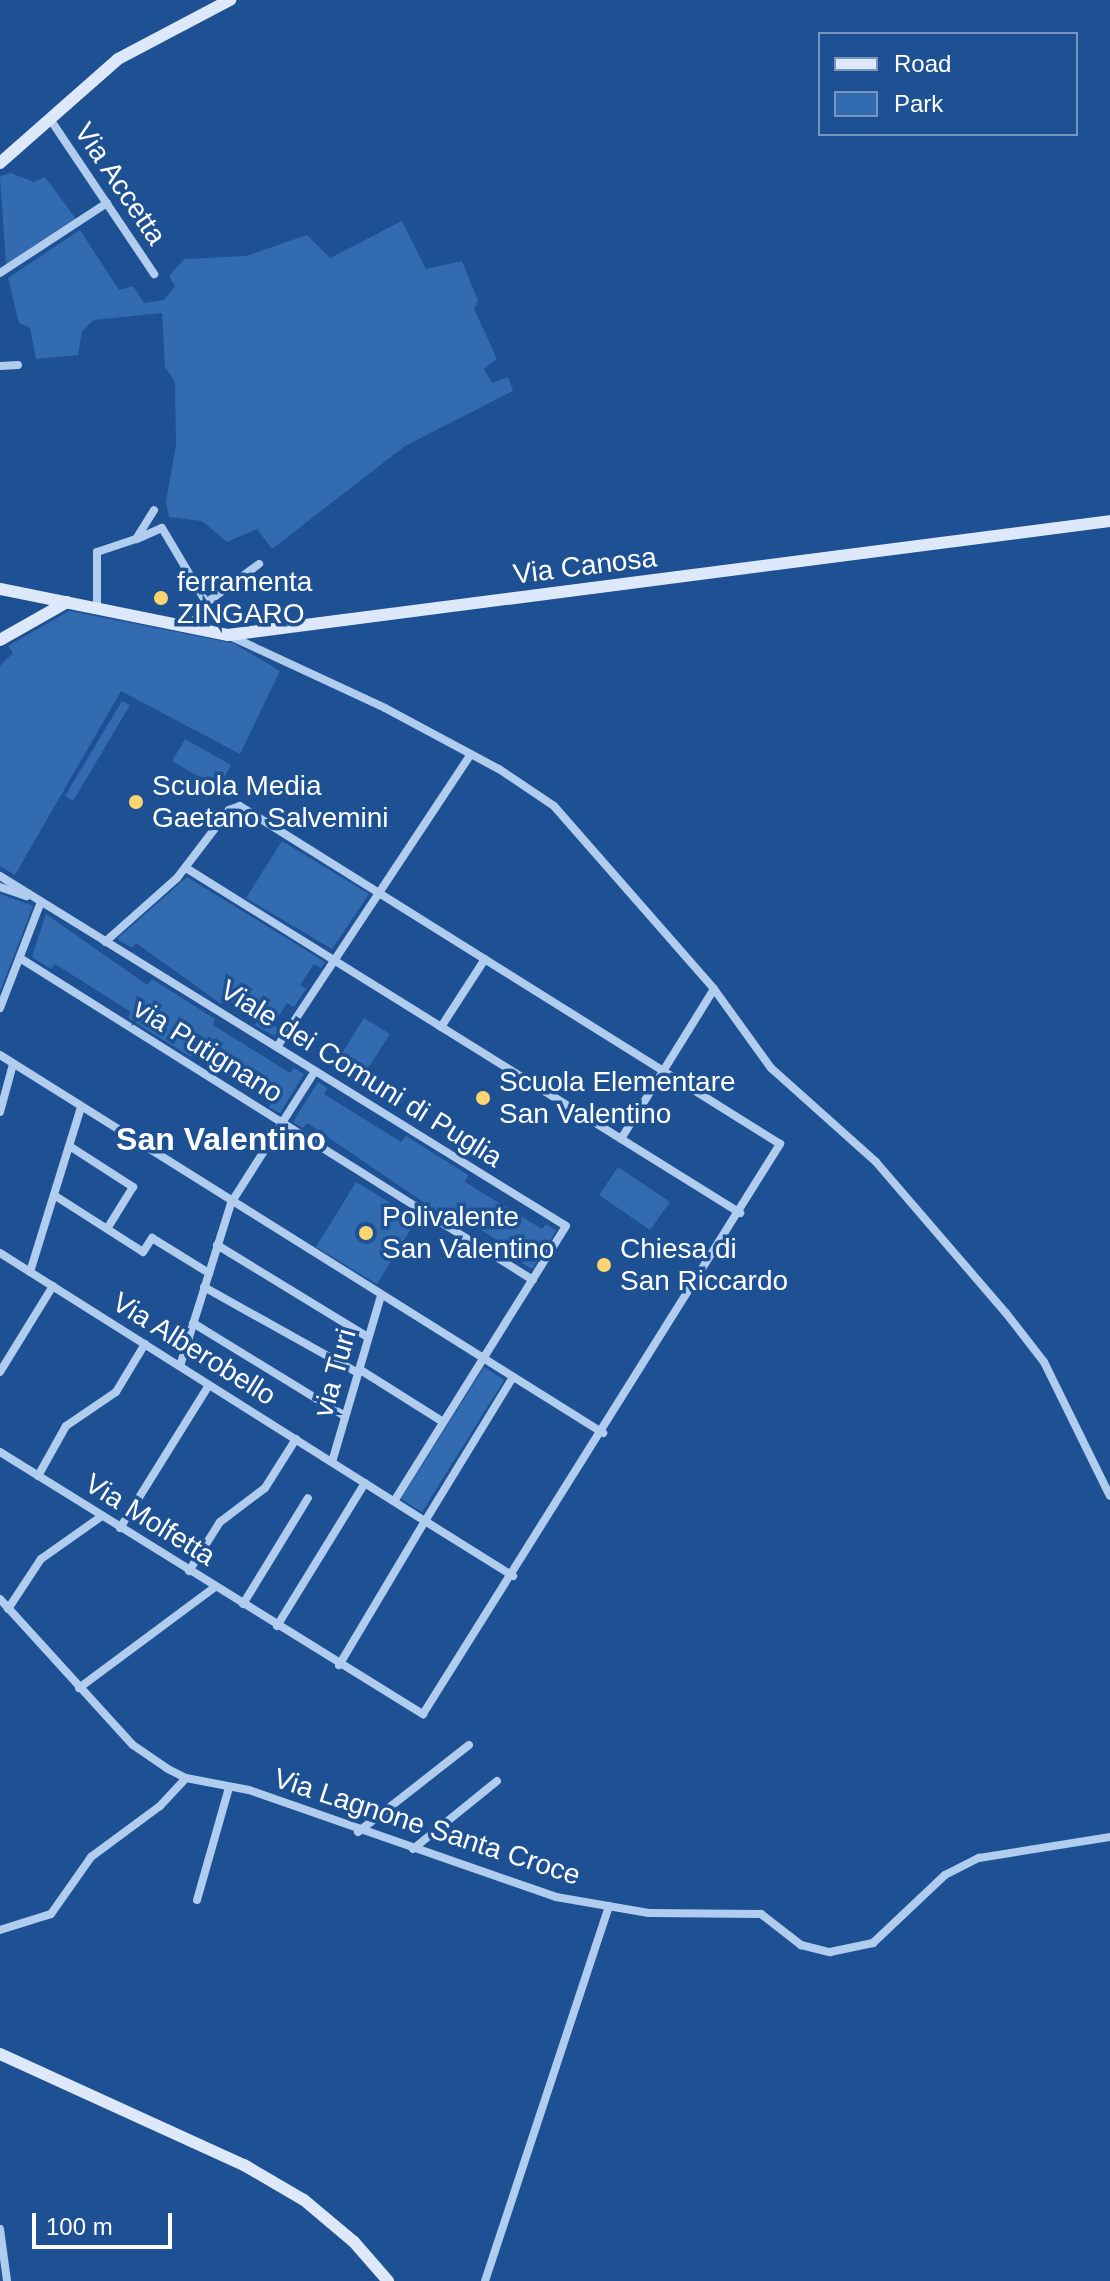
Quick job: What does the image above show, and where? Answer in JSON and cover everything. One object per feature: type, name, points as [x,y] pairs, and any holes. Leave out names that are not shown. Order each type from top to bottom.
[{"type":"main road","points":[[0,163],[140,44],[230,0]]},
{"type":"main road","name":"Via Canosa","points":[[0,589],[228,635],[1110,521]]},
{"type":"main road","points":[[0,640],[67,602]]},
{"type":"main road","points":[[0,2054],[244,2165],[304,2200],[354,2242],[388,2281]]},
{"type":"street","name":"Via Accetta","points":[[50,119],[154,274]]},
{"type":"street","points":[[0,273],[107,203]]},
{"type":"street","points":[[0,366],[18,365]]},
{"type":"street","points":[[136,539],[154,510]]},
{"type":"street","points":[[97,609],[97,552],[162,528],[206,602]]},
{"type":"street","points":[[191,628],[206,602],[259,564]]},
{"type":"street","points":[[228,635],[471,754],[554,806],[714,989],[771,1068],[876,1162],[1044,1362],[1110,1496]]},
{"type":"street","points":[[277,1047],[471,754]]},
{"type":"street","points":[[105,942],[186,868],[229,810],[240,806],[775,1138],[779,1148],[513,1576],[425,1521]]},
{"type":"street","points":[[186,868],[740,1213]]},
{"type":"street","name":"Viale dei Comuni di Puglia","points":[[0,876],[566,1226],[394,1501]]},
{"type":"street","points":[[0,887],[41,902],[23,960],[0,1008]]},
{"type":"street","points":[[441,1027],[485,959]]},
{"type":"street","name":"via Putignano","points":[[23,960],[533,1280]]},
{"type":"street","points":[[621,1139],[714,989]]},
{"type":"street","points":[[0,1055],[231,1203],[603,1433]]},
{"type":"street","points":[[0,1112],[3,1088],[13,1064]]},
{"type":"street","points":[[180,1366],[231,1203],[315,1071]]},
{"type":"street","points":[[30,1272],[57,1197],[81,1107]]},
{"type":"street","points":[[71,1147],[133,1187],[107,1229]]},
{"type":"street","points":[[57,1197],[143,1252],[152,1238],[209,1273]]},
{"type":"street","points":[[217,1245],[368,1337]]},
{"type":"street","name":"Via Alberobello","points":[[0,1253],[425,1521]]},
{"type":"street","points":[[0,1372],[53,1286]]},
{"type":"street","points":[[204,1287],[359,1371],[443,1422]]},
{"type":"street","name":"via Turi","points":[[332,1462],[381,1295]]},
{"type":"street","points":[[193,1323],[345,1416]]},
{"type":"street","points":[[38,1476],[66,1426],[116,1392],[145,1344]]},
{"type":"street","points":[[339,1665],[513,1377]]},
{"type":"street","points":[[120,1528],[209,1385]]},
{"type":"street","points":[[189,1571],[220,1522],[265,1488],[296,1439]]},
{"type":"street","name":"Via Molfetta","points":[[0,1452],[339,1665],[423,1714],[513,1576]]},
{"type":"street","points":[[277,1626],[365,1483]]},
{"type":"street","points":[[243,1604],[308,1498]]},
{"type":"street","points":[[8,1609],[41,1559],[102,1516]]},
{"type":"street","points":[[79,1688],[215,1587]]},
{"type":"street","name":"Via Lagnone Santa Croce","points":[[0,1599],[133,1745],[186,1778],[229,1788],[556,1897],[675,1915],[761,1914],[801,1945],[830,1952],[873,1943],[945,1875],[979,1858],[1110,1837]]},
{"type":"street","points":[[358,1832],[469,1745]]},
{"type":"street","points":[[0,1930],[51,1914],[91,1857],[160,1806],[186,1778]]},
{"type":"street","points":[[413,1849],[497,1781]]},
{"type":"street","points":[[197,1900],[229,1788]]},
{"type":"street","points":[[485,2281],[609,1906]]},
{"type":"street","points":[[0,2229],[7,2281]]},
{"type":"green space","points":[[11,173],[34,182],[45,177],[76,219],[6,266],[0,176]]},
{"type":"green space","points":[[402,221],[426,269],[462,261],[478,301],[474,309],[497,359],[484,369],[492,383],[508,377],[513,391],[405,446],[272,549],[257,529],[227,542],[202,521],[169,517],[166,502],[176,444],[175,382],[165,367],[162,313],[94,320],[82,331],[78,355],[36,359],[30,328],[19,323],[8,278],[80,230],[119,290],[133,286],[144,303],[164,300],[175,286],[169,276],[184,259],[246,256],[307,235],[330,258]]},
{"type":"green space","points":[[69,611],[233,643],[280,671],[240,754],[121,691],[15,875],[0,866],[0,666],[13,653],[8,646]]},
{"type":"green space","points":[[122,701],[130,705],[73,801],[65,796]]},
{"type":"green space","points":[[185,739],[231,765],[218,788],[172,761]]},
{"type":"green space","points":[[282,841],[369,894],[332,949],[246,898]]},
{"type":"green space","points":[[187,877],[325,962],[321,968],[314,964],[300,985],[306,989],[294,1007],[287,1003],[273,1025],[279,1029],[274,1036],[255,1025],[258,1019],[225,998],[221,1004],[136,943],[132,948],[117,939]]},
{"type":"green space","points":[[0,894],[33,906],[0,992]]},
{"type":"green space","points":[[46,914],[147,985],[152,979],[215,1019],[213,1025],[290,1073],[294,1068],[304,1074],[280,1113],[269,1107],[272,1101],[195,1052],[191,1057],[128,1018],[131,1012],[55,964],[51,969],[32,957]]},
{"type":"green space","points":[[364,1018],[390,1034],[359,1082],[334,1066]]},
{"type":"green space","points":[[318,1082],[327,1088],[324,1094],[401,1142],[406,1136],[468,1175],[465,1182],[542,1229],[546,1224],[556,1231],[532,1269],[522,1263],[525,1257],[448,1210],[444,1216],[307,1123],[303,1128],[293,1122]]},
{"type":"green space","points":[[618,1167],[670,1202],[650,1230],[599,1195]]},
{"type":"green space","name":"Polivalente San Valentino","points":[[356,1182],[417,1219],[377,1284],[316,1247]]},
{"type":"green space","points":[[484,1367],[504,1380],[422,1512],[401,1499]]},
{"type":"place","name":"ferramenta ZINGARO","points":[[161,598]]},
{"type":"place","name":"Scuola Media Gaetano Salvemini","points":[[136,802]]},
{"type":"place","name":"Scuola Elementare San Valentino","points":[[483,1098]]},
{"type":"place","name":"Polivalente San Valentino","points":[[366,1233]]},
{"type":"place","name":"Chiesa di San Riccardo","points":[[604,1265]]},
{"type":"district","name":"San Valentino","points":[[221,1139]]}]
